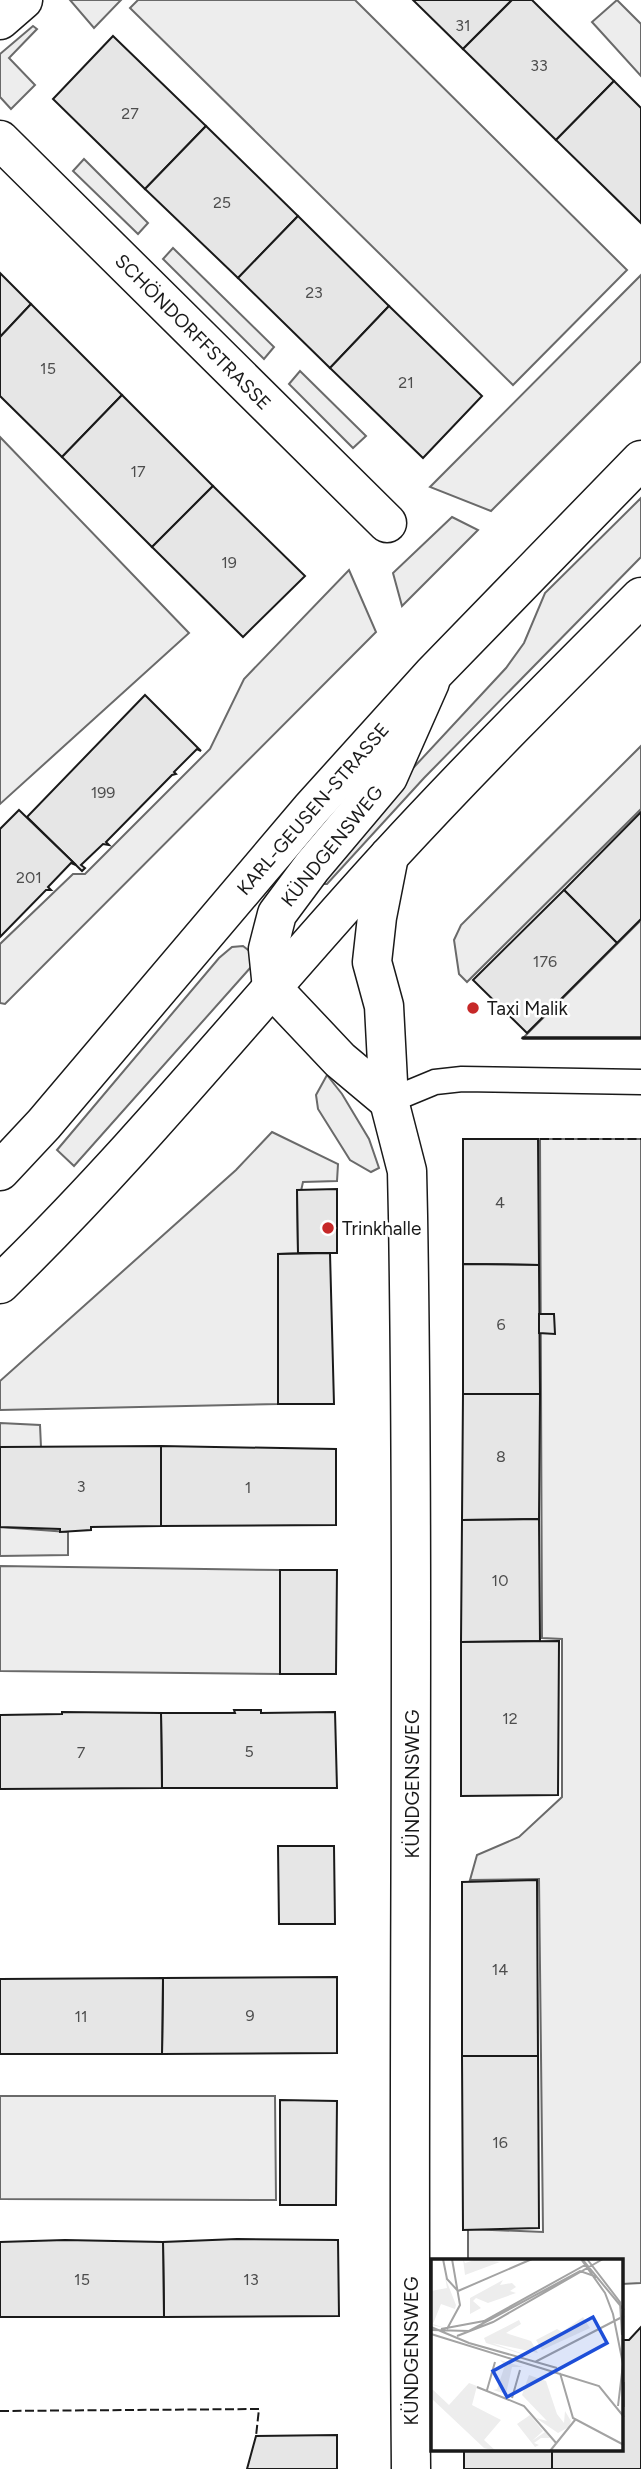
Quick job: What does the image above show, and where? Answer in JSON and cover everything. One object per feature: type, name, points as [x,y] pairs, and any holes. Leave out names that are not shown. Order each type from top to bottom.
[{"type":"street","points":[[0,20],[23,0]]},
{"type":"street","name":"SCHÖNDORFFSTRASSE","points":[[0,140],[387,523]]},
{"type":"street","name":"KARL-GEUSEN-STRASSE","points":[[0,1171],[44,1124],[311,809],[433,674],[641,460]]},
{"type":"street","points":[[0,1284],[17,1253],[272,988],[390,856],[515,723],[641,597]]},
{"type":"street","name":"KÜNDGENSWEG","points":[[272,988],[268,949],[277,914],[312,867],[388,777],[433,674]]},
{"type":"street","name":"KÜNDGENSWEG","points":[[390,856],[377,918],[372,962],[384,1006],[389,1101],[407,1171],[410,1298],[411,2469]]},
{"type":"street","points":[[272,988],[340,1060],[389,1101]]},
{"type":"lane","points":[[389,1101],[435,1082],[462,1079],[641,1082]]},
{"type":"shaded area","points":[[70,0],[121,0],[94,28]]},
{"type":"shaded area","points":[[138,0],[355,0],[627,270],[513,385],[130,8]]},
{"type":"shaded area","points":[[617,0],[641,24],[641,76],[592,22]]},
{"type":"shaded area","points":[[33,26],[37,29],[9,58],[35,85],[11,109],[0,97],[0,54]]},
{"type":"shaded area","points":[[84,159],[148,223],[138,234],[73,171]]},
{"type":"shaded area","points":[[173,248],[274,347],[264,359],[163,259]]},
{"type":"shaded area","points":[[641,275],[641,361],[491,511],[430,487]]},
{"type":"shaded area","points":[[300,371],[366,436],[353,448],[289,384]]},
{"type":"shaded area","points":[[0,437],[189,633],[0,804]]},
{"type":"shaded area","points":[[641,498],[641,557],[424,778],[327,884],[322,884],[325,863],[506,668],[524,643],[545,593]]},
{"type":"shaded area","points":[[452,517],[478,530],[402,606],[393,573]]},
{"type":"shaded area","points":[[349,570],[376,632],[5,1004],[0,1003],[0,944],[73,874],[85,874],[210,749],[244,679]]},
{"type":"shaded area","points":[[641,746],[641,809],[467,982],[459,974],[454,940],[461,925]]},
{"type":"shaded area","points":[[641,920],[641,1038],[523,1038]]},
{"type":"shaded area","points":[[243,946],[252,953],[251,967],[74,1166],[57,1150],[219,958],[232,947]]},
{"type":"shaded area","points":[[327,1075],[342,1094],[369,1139],[379,1168],[371,1172],[350,1160],[318,1109],[316,1095]]},
{"type":"shaded area","points":[[272,1132],[338,1164],[337,1181],[303,1182],[301,1191],[297,1191],[298,1253],[278,1254],[278,1404],[0,1410],[0,1381],[236,1170]]},
{"type":"shaded area","points":[[540,1139],[641,1139],[641,2283],[624,2284],[624,2259],[468,2259],[468,2229],[543,2232],[539,1879],[470,1880],[477,1855],[519,1837],[562,1797],[562,1639],[542,1638]]},
{"type":"shaded area","points":[[0,1423],[40,1425],[41,1447],[0,1447]]},
{"type":"shaded area","points":[[0,1527],[68,1532],[68,1555],[0,1556]]},
{"type":"shaded area","points":[[0,1566],[280,1570],[280,1674],[0,1671]]},
{"type":"shaded area","points":[[0,2096],[275,2096],[276,2200],[0,2199]]},
{"type":"building","points":[[413,0],[512,0],[463,49]]},
{"type":"building","points":[[512,0],[532,0],[614,81],[556,140],[463,49]]},
{"type":"building","points":[[113,36],[206,126],[145,189],[53,99]]},
{"type":"building","points":[[614,81],[641,108],[641,223],[556,140]]},
{"type":"building","points":[[206,126],[298,216],[238,278],[145,189]]},
{"type":"building","points":[[298,216],[389,306],[330,368],[238,278]]},
{"type":"building","points":[[0,273],[31,304],[0,337]]},
{"type":"building","points":[[31,304],[122,395],[62,457],[0,396],[0,337]]},
{"type":"building","points":[[389,306],[482,396],[423,458],[330,368]]},
{"type":"building","points":[[122,395],[213,486],[152,547],[62,457]]},
{"type":"building","points":[[213,486],[305,576],[243,637],[152,547]]},
{"type":"building","points":[[145,695],[201,751],[197,749],[174,772],[176,774],[106,842],[109,845],[103,844],[81,865],[85,868],[82,871],[27,817]]},
{"type":"building","points":[[19,810],[76,865],[71,863],[48,887],[51,890],[46,890],[0,937],[0,829]]},
{"type":"building","points":[[641,812],[641,919],[617,943],[564,890]]},
{"type":"building","points":[[564,890],[617,943],[527,1033],[473,980]]},
{"type":"building","points":[[463,1139],[538,1139],[539,1265],[463,1264]]},
{"type":"building","points":[[337,1189],[337,1253],[298,1253],[297,1190]]},
{"type":"building","points":[[330,1253],[334,1404],[278,1404],[278,1254]]},
{"type":"building","points":[[463,1264],[539,1265],[540,1394],[463,1394]]},
{"type":"building","points":[[539,1314],[554,1314],[555,1334],[539,1333]]},
{"type":"building","points":[[463,1394],[540,1394],[539,1519],[462,1520]]},
{"type":"building","points":[[161,1446],[161,1526],[91,1527],[91,1530],[60,1532],[60,1529],[0,1527],[0,1447]]},
{"type":"building","points":[[161,1446],[336,1449],[336,1525],[161,1526]]},
{"type":"building","points":[[539,1519],[540,1641],[461,1642],[462,1520]]},
{"type":"building","points":[[280,1570],[337,1570],[336,1674],[280,1674]]},
{"type":"building","points":[[559,1641],[558,1795],[461,1796],[461,1642]]},
{"type":"building","points":[[234,1710],[261,1710],[261,1713],[335,1712],[337,1788],[162,1788],[161,1713],[235,1713]]},
{"type":"building","points":[[62,1712],[161,1713],[162,1788],[0,1789],[0,1715]]},
{"type":"building","points":[[278,1846],[334,1846],[335,1924],[279,1924]]},
{"type":"building","points":[[537,1880],[538,2056],[462,2056],[462,1882]]},
{"type":"building","points":[[337,1977],[337,2053],[162,2054],[163,1978]]},
{"type":"building","points":[[163,1978],[162,2054],[0,2054],[0,1979]]},
{"type":"building","points":[[462,2056],[538,2056],[539,2228],[463,2230]]},
{"type":"building","points":[[280,2100],[337,2101],[336,2205],[280,2205]]},
{"type":"building","points":[[237,2239],[338,2240],[339,2316],[164,2317],[163,2242]]},
{"type":"building","points":[[0,2242],[163,2242],[164,2317],[0,2317]]},
{"type":"building","points":[[641,2327],[641,2469],[552,2469],[552,2452],[624,2452],[624,2340],[629,2340]]},
{"type":"building","points":[[337,2435],[337,2469],[247,2469],[256,2436]]},
{"type":"building","points":[[464,2452],[552,2452],[552,2469],[464,2469]]},
{"type":"fence","points":[[540,1139],[641,1139]]},
{"type":"fence","points":[[0,2411],[259,2409],[256,2436]]},
{"type":"wall","points":[[523,1038],[641,1038]]},
{"type":"place","name":"Taxi Malik","points":[[473,1008]]},
{"type":"place","name":"Trinkhalle","points":[[328,1228]]}]
